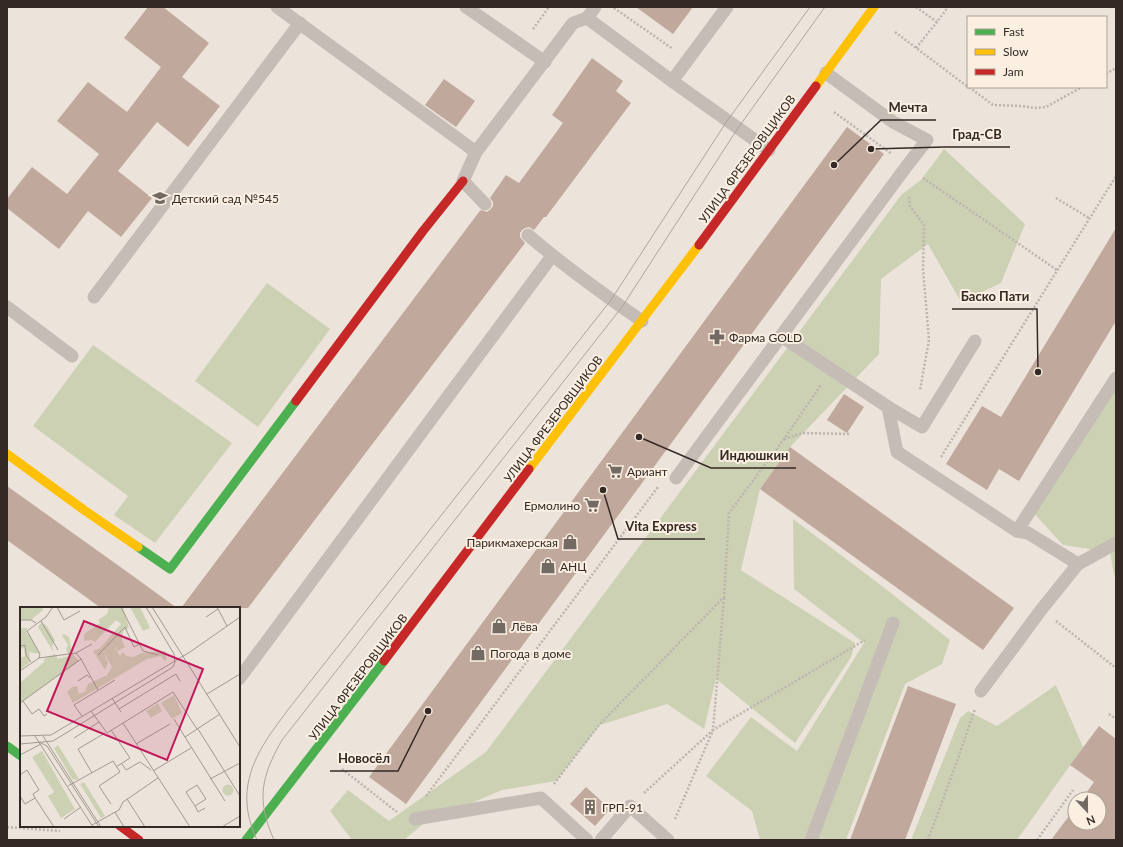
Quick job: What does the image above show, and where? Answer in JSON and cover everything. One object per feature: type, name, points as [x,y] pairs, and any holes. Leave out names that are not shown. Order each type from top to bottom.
[{"type":"main road","name":"УЛИЦА ФРЕЗЕРОВЩИКОВ","points":[[246,840],[370,682],[642,321],[874,7]]},
{"type":"main road","points":[[7,454],[84,510],[170,569],[423,231],[463,181]]},
{"type":"main road","points":[[7,746],[20,755]]},
{"type":"main road","points":[[121,827],[139,840]]},
{"type":"lane","points":[[277,7],[476,152]]},
{"type":"lane","points":[[466,7],[544,62]]},
{"type":"lane","points":[[672,81],[727,7]]},
{"type":"lane","points":[[485,204],[463,181],[476,152],[573,23],[591,12],[672,81],[769,150]]},
{"type":"lane","points":[[94,297],[300,23]]},
{"type":"lane","points":[[676,478],[927,140],[892,122],[826,73]]},
{"type":"lane","points":[[528,235],[552,256],[642,321]]},
{"type":"lane","points":[[240,678],[552,256]]},
{"type":"lane","points":[[7,307],[72,356]]},
{"type":"lane","points":[[781,336],[888,407],[922,427],[975,340]]},
{"type":"lane","points":[[1017,531],[1116,378]]},
{"type":"lane","points":[[888,407],[897,452],[1017,531],[1028,532],[1078,564]]},
{"type":"lane","points":[[981,691],[1041,610],[1078,564],[1116,543]]},
{"type":"lane","points":[[811,840],[893,624]]},
{"type":"lane","points":[[415,819],[541,798],[587,840]]},
{"type":"lane","points":[[601,840],[630,806],[667,840]]},
{"type":"path","points":[[916,7],[937,22]]},
{"type":"path","points":[[916,48],[948,7]]},
{"type":"path","points":[[613,8],[688,60]]},
{"type":"path","points":[[895,32],[967,86]]},
{"type":"path","points":[[1107,73],[1116,68]]},
{"type":"path","points":[[969,88],[993,105],[1035,108],[1046,107],[1080,88]]},
{"type":"path","points":[[834,112],[897,158],[906,167],[1057,270]]},
{"type":"path","points":[[906,167],[910,206],[924,225],[923,269],[929,340],[913,416],[916,423]]},
{"type":"path","points":[[938,461],[1116,176]]},
{"type":"path","points":[[1056,198],[1089,218]]},
{"type":"path","points":[[667,840],[714,730],[729,513],[784,439],[832,370]]},
{"type":"path","points":[[784,439],[803,433],[851,434]]},
{"type":"path","points":[[422,801],[662,482]]},
{"type":"path","points":[[541,798],[600,725],[724,597]]},
{"type":"path","points":[[1041,610],[1116,668]]},
{"type":"path","points":[[630,806],[714,730],[893,624]]},
{"type":"path","points":[[928,840],[981,691]]},
{"type":"path","points":[[1109,714],[1116,719]]},
{"type":"path","points":[[342,769],[402,815]]},
{"type":"path","points":[[1037,840],[1073,790]]},
{"type":"path","points":[[7,828],[60,831]]},
{"type":"green space","points":[[944,149],[1025,224],[1001,283],[961,302],[928,244],[881,279],[879,354],[790,447],[760,489],[741,570],[855,643],[851,657],[795,743],[716,679],[704,729],[667,704],[600,725],[556,781],[502,790],[423,824],[404,840],[352,840],[330,811],[348,790],[389,821],[486,752],[902,194],[921,180]]},
{"type":"green space","points":[[267,283],[330,329],[258,427],[195,381]]},
{"type":"green space","points":[[93,345],[232,443],[155,543],[114,515],[128,496],[33,426]]},
{"type":"green space","points":[[1116,372],[1116,578],[1110,552],[1063,545],[1029,508]]},
{"type":"green space","points":[[793,519],[882,586],[950,640],[942,664],[905,684],[846,840],[760,840],[752,811],[706,776],[751,717],[797,751],[864,643],[794,589]]},
{"type":"green space","points":[[1056,685],[1083,747],[1017,840],[911,840],[960,718],[968,711],[997,726]]},
{"type":"building","points":[[148,7],[163,7],[209,43],[182,77],[220,106],[188,147],[157,122],[118,171],[152,198],[121,237],[88,211],[59,249],[7,208],[7,199],[32,167],[67,194],[99,154],[57,121],[88,82],[127,112],[161,67],[124,38]]},
{"type":"building","points":[[636,7],[693,7],[673,34]]},
{"type":"building","points":[[592,58],[623,81],[616,91],[631,103],[546,217],[544,217],[534,230],[529,227],[522,230],[520,237],[525,243],[248,608],[182,607],[479,212],[481,210],[487,212],[491,209],[493,202],[490,198],[506,175],[519,183],[563,123],[552,115]]},
{"type":"building","points":[[444,79],[475,101],[456,127],[425,105]]},
{"type":"building","points":[[847,127],[884,154],[406,804],[369,777]]},
{"type":"building","points":[[1116,228],[1116,321],[1019,481],[999,469],[987,490],[946,464],[982,406],[1001,417]]},
{"type":"building","points":[[844,394],[864,407],[847,433],[827,420]]},
{"type":"building","points":[[790,447],[1014,608],[983,650],[760,489]]},
{"type":"building","points":[[7,486],[176,607],[100,607],[7,540]]},
{"type":"building","points":[[908,686],[956,704],[905,840],[850,840]]},
{"type":"building","points":[[1099,726],[1116,739],[1116,840],[1051,840],[1067,819],[1067,831],[1107,831],[1107,791],[1088,791],[1094,782],[1070,765]]},
{"type":"building","name":"ГРП-91","points":[[586,787],[610,809],[595,826],[570,804]]},
{"type":"tram line","points":[[257,840],[251,825],[248,811],[248,785],[256,759],[271,733],[611,300],[727,121],[810,7]]},
{"type":"tram line","points":[[274,840],[268,826],[265,813],[263,789],[269,766],[282,740],[622,307],[738,128],[825,7]]},
{"type":"traffic: fast","points":[[138,547],[170,569],[296,401]]},
{"type":"traffic: fast","points":[[246,840],[384,661]]},
{"type":"traffic: fast","points":[[7,746],[20,755]]},
{"type":"traffic: slow","points":[[816,86],[874,7]]},
{"type":"traffic: slow","points":[[529,469],[699,245]]},
{"type":"traffic: slow","points":[[7,454],[138,547]]},
{"type":"traffic: jam","points":[[699,245],[816,86]]},
{"type":"traffic: jam","points":[[296,401],[423,231],[463,181]]},
{"type":"traffic: jam","points":[[384,661],[529,469]]},
{"type":"traffic: jam","points":[[121,827],[139,840]]},
{"type":"place","name":"Град-СВ","points":[[871,149]]},
{"type":"place","name":"Мечта","points":[[834,165]]},
{"type":"place","name":"Детский сад №545","points":[[160,198]]},
{"type":"place","name":"Фарма GOLD","points":[[717,337]]},
{"type":"place","name":"Баско Пати","points":[[1038,372]]},
{"type":"place","name":"Индюшкин","points":[[639,437]]},
{"type":"place","name":"Ариант","points":[[615,471]]},
{"type":"place","name":"Vita Express","points":[[603,490]]},
{"type":"place","name":"Ермолино","points":[[592,505]]},
{"type":"place","name":"Парикмахерская","points":[[570,542]]},
{"type":"place","name":"АНЦ","points":[[548,566]]},
{"type":"place","name":"Лёва","points":[[499,626]]},
{"type":"place","name":"Погода в доме","points":[[478,653]]},
{"type":"place","name":"Новосёл","points":[[428,711]]},
{"type":"place","name":"ГРП-91","points":[[590,807]]}]
